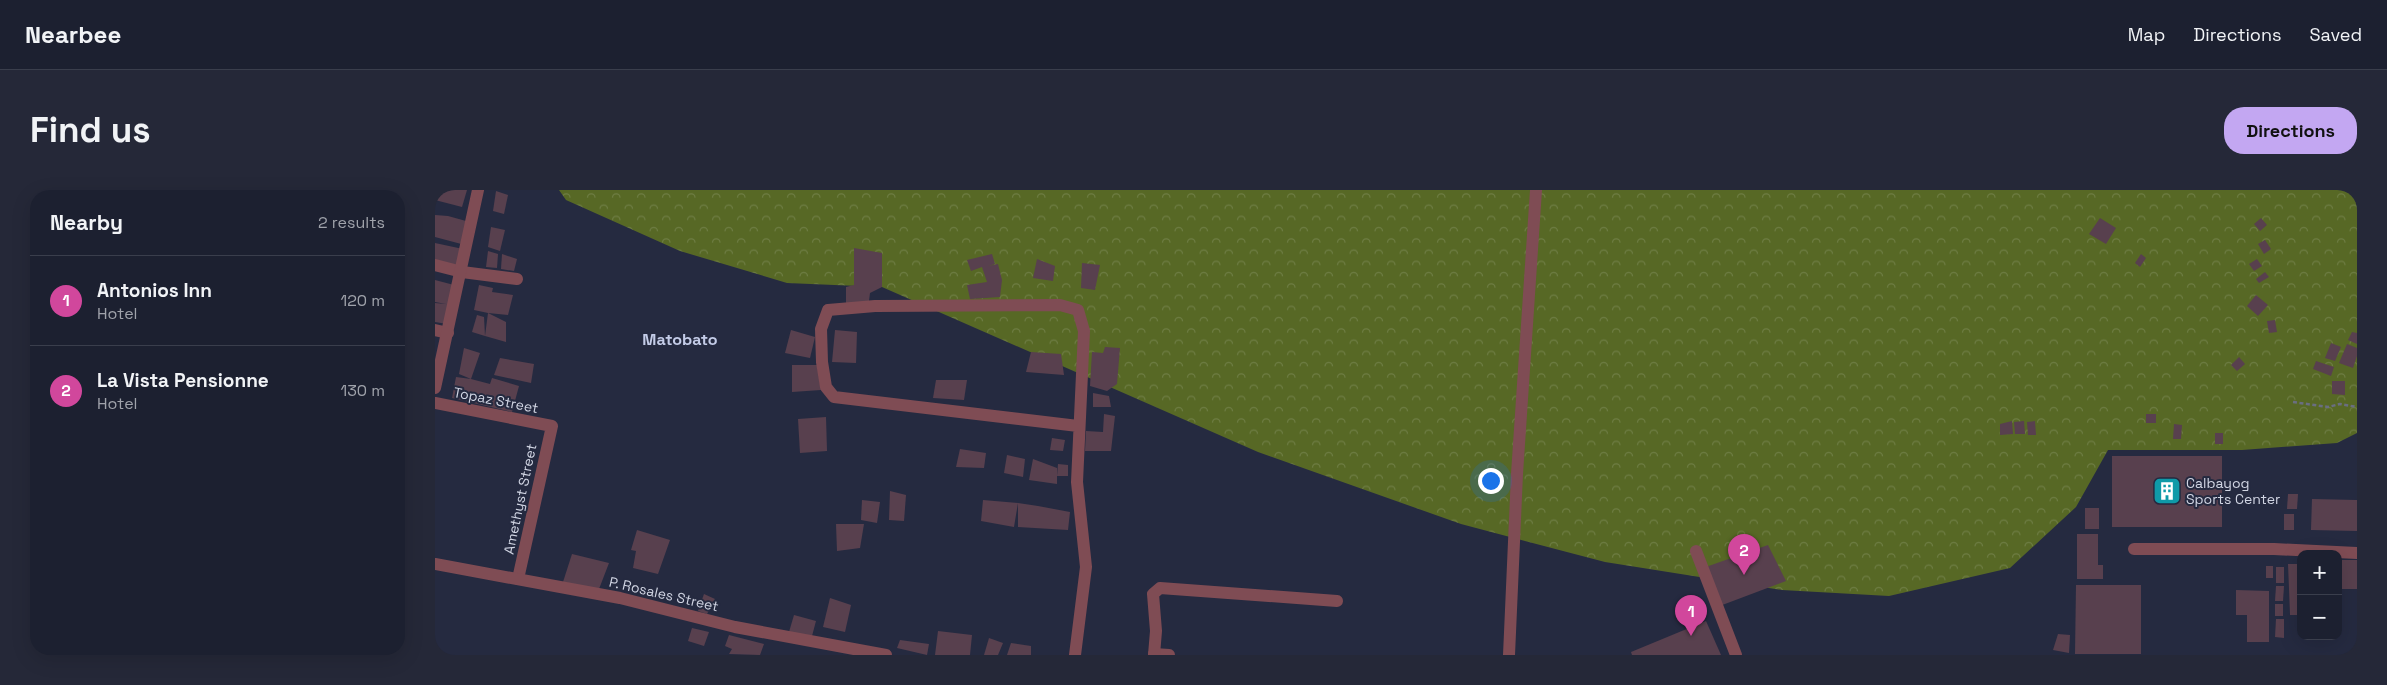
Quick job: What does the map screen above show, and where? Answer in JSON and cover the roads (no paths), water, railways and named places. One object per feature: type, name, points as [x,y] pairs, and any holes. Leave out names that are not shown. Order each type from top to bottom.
[{"type":"street","points":[[435,388],[449,333],[478,190]]},
{"type":"street","points":[[1509,655],[1517,474],[1536,190]]},
{"type":"street","points":[[435,265],[462,272],[517,279]]},
{"type":"street","points":[[1075,655],[1086,567],[1077,482],[1078,426],[1083,389],[1084,331],[1078,310],[1060,305],[875,306],[828,310],[821,330],[822,362],[826,386],[834,398],[1078,426]]},
{"type":"street","points":[[435,330],[449,333]]},
{"type":"street","name":"Topaz Street","points":[[435,403],[552,426]]},
{"type":"street","name":"Amethyst Street","points":[[518,579],[552,426]]},
{"type":"street","points":[[2134,549],[2274,549],[2357,553]]},
{"type":"street","points":[[1696,551],[1736,655]]},
{"type":"street","name":"P. Rosales Street","points":[[435,567],[518,579],[621,598],[745,628],[886,655]]},
{"type":"street","points":[[1169,655],[1154,654],[1156,631],[1153,594],[1160,588],[1337,601]]},
{"type":"place","name":"Calbayog Sports Center","points":[[2167,491]]},
{"type":"place","name":"La Vista Pensionne","points":[[1744,575]]},
{"type":"place","name":"Antonios Inn","points":[[1691,636]]},
{"type":"district","name":"Matobato","points":[[680,339]]}]
